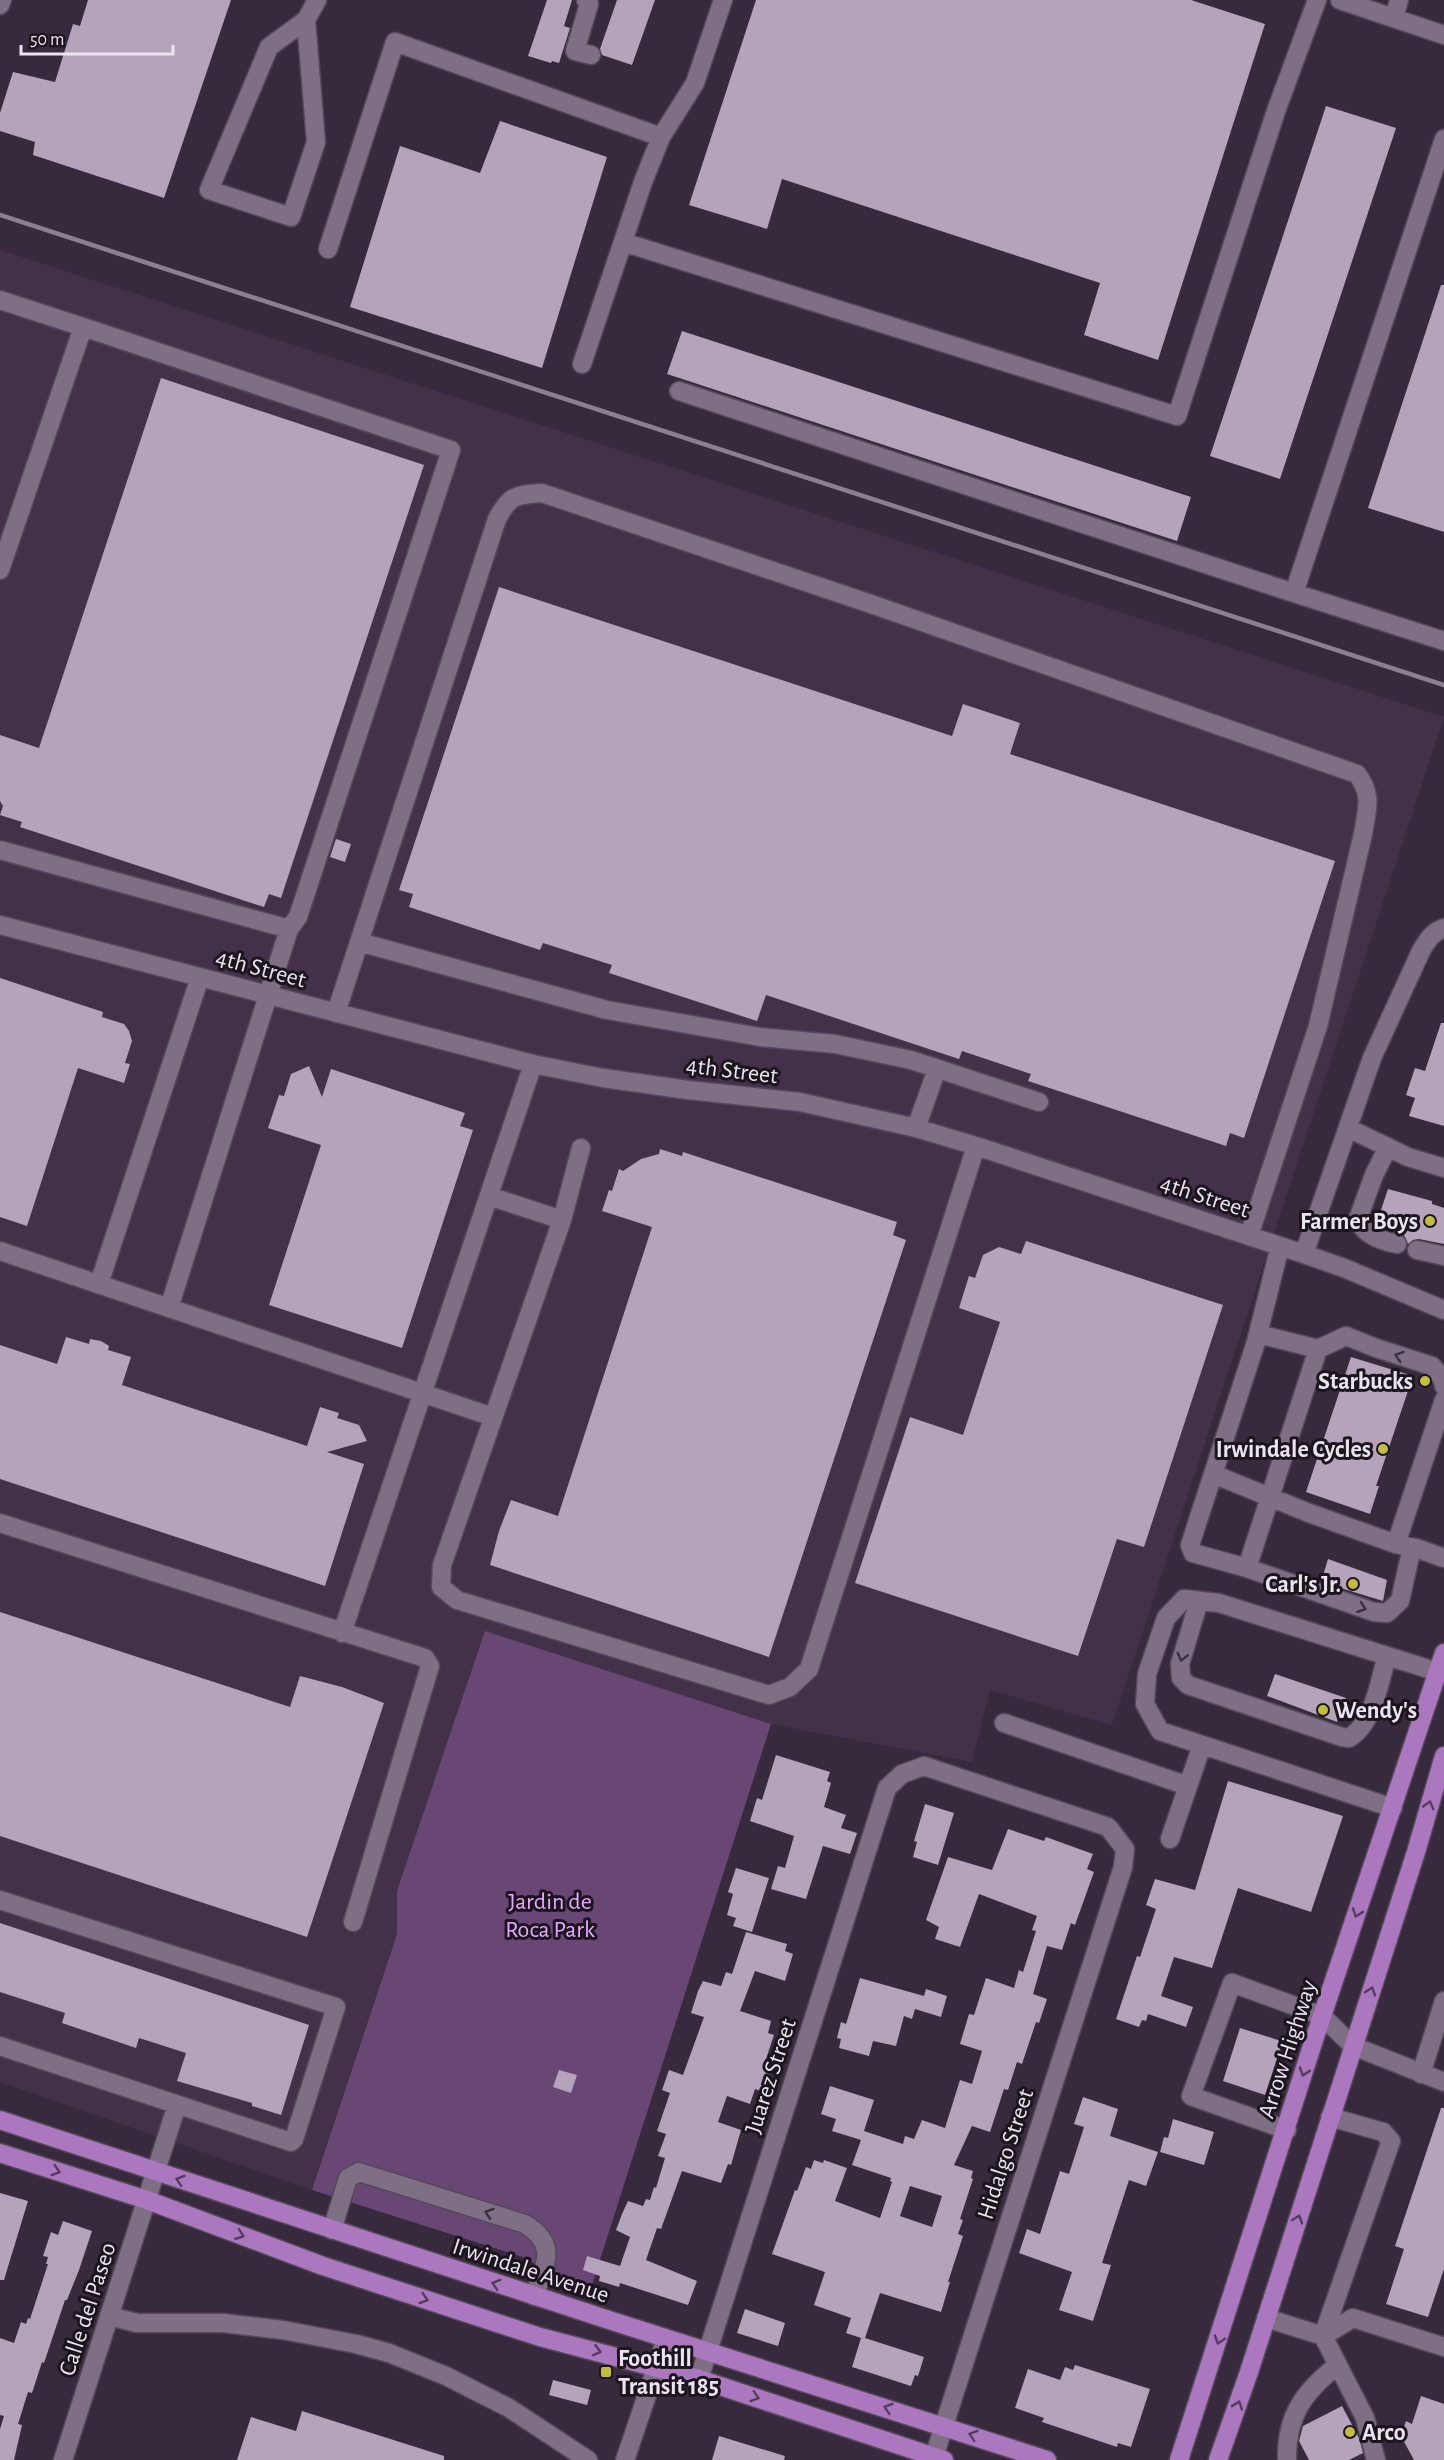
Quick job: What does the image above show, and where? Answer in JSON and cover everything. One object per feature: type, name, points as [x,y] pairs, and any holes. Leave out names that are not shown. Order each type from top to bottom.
[{"type":"main road","name":"Arrow Highway","points":[[1179,2460],[1444,1653]]},
{"type":"main road","points":[[1218,2460],[1266,2318],[1443,1763]]},
{"type":"main road","name":"Irwindale Avenue","points":[[0,2120],[666,2339],[1047,2460]]},
{"type":"main road","points":[[0,2153],[147,2200],[323,2266],[540,2337],[657,2366],[939,2458]]},
{"type":"street","points":[[0,5],[2,0]]},
{"type":"street","points":[[306,20],[316,142],[291,217],[209,189],[269,47],[306,20],[317,0]]},
{"type":"street","points":[[586,0],[589,4],[575,51],[591,56]]},
{"type":"street","points":[[582,364],[643,182],[661,137],[695,83],[723,0]]},
{"type":"street","points":[[623,242],[1177,416],[1276,111],[1317,0]]},
{"type":"street","points":[[1340,0],[1444,35]]},
{"type":"street","points":[[1394,18],[1399,0]]},
{"type":"street","points":[[328,249],[395,42],[661,137]]},
{"type":"street","points":[[1294,592],[1444,139]]},
{"type":"street","points":[[0,300],[451,450],[302,906],[298,917],[289,929],[169,1308]]},
{"type":"street","points":[[0,570],[83,327]]},
{"type":"street","points":[[679,391],[1444,641]]},
{"type":"street","points":[[336,1013],[497,519],[507,501],[521,495],[542,493],[860,600],[1357,774],[1365,785],[1368,803],[1358,856],[1318,1026],[1250,1236]]},
{"type":"street","points":[[0,850],[289,929]]},
{"type":"street","name":"4th Street","points":[[0,925],[533,1064],[656,1086],[800,1102],[916,1128],[1304,1254],[1344,1268],[1444,1310]]},
{"type":"street","points":[[1304,1254],[1372,1058],[1421,951],[1429,938],[1444,928]]},
{"type":"street","points":[[359,942],[606,1010],[760,1037],[835,1044],[911,1060],[1039,1102]]},
{"type":"street","points":[[99,1284],[200,978]]},
{"type":"street","points":[[342,1632],[533,1064]]},
{"type":"street","points":[[916,1128],[937,1069]]},
{"type":"street","points":[[1348,1128],[1408,1157],[1444,1168]]},
{"type":"street","points":[[581,1148],[562,1220],[442,1565],[441,1587],[457,1600],[769,1695],[790,1687],[809,1670],[976,1146]]},
{"type":"street","points":[[1388,1147],[1374,1175],[1358,1220],[1360,1228],[1383,1241],[1397,1244]]},
{"type":"street","points":[[489,1196],[562,1220]]},
{"type":"street","points":[[1280,1246],[1258,1334],[1190,1545],[1193,1553],[1247,1568],[1374,1612],[1387,1613],[1400,1601],[1410,1556],[1416,1548]]},
{"type":"street","points":[[1417,1250],[1444,1256]]},
{"type":"street","points":[[0,1251],[493,1417]]},
{"type":"street","points":[[1258,1334],[1318,1349],[1346,1336],[1432,1366],[1442,1378],[1444,1386]]},
{"type":"street","points":[[1247,1568],[1318,1349]]},
{"type":"street","points":[[1396,1544],[1444,1400]]},
{"type":"street","points":[[1214,1474],[1271,1498],[1396,1544],[1444,1558]]},
{"type":"street","points":[[0,1523],[425,1658],[430,1666],[353,1922]]},
{"type":"street","points":[[1393,1808],[1160,1731],[1145,1704],[1147,1674],[1167,1618],[1184,1599],[1219,1603],[1438,1672]]},
{"type":"street","points":[[1199,1601],[1180,1664],[1181,1678],[1188,1685],[1342,1737],[1349,1738],[1356,1734],[1367,1718],[1387,1656]]},
{"type":"street","points":[[1004,1723],[1188,1786]]},
{"type":"street","points":[[1170,1839],[1202,1745]]},
{"type":"street","name":"Juarez Street","points":[[699,2379],[886,1788],[902,1774],[924,1766],[1097,1823],[1107,1827],[1125,1849],[1124,1867]]},
{"type":"street","name":"Hidalgo Street","points":[[939,2458],[943,2426],[1124,1867]]},
{"type":"street","points":[[0,1900],[336,2007],[294,2139],[291,2142],[0,2046]]},
{"type":"street","points":[[1287,2130],[1191,2096],[1232,1983],[1323,2016],[1353,2046],[1444,2082]]},
{"type":"street","points":[[1421,2074],[1444,2001]]},
{"type":"street","name":"Calle del Paseo","points":[[63,2460],[177,2105]]},
{"type":"street","points":[[1330,2117],[1383,2132],[1390,2141],[1323,2336],[1365,2418],[1376,2460]]},
{"type":"street","points":[[332,2230],[348,2178],[359,2172],[525,2224],[540,2233],[546,2245],[546,2261],[534,2296]]},
{"type":"street","points":[[109,2316],[137,2323],[223,2323],[283,2330],[389,2353],[446,2376],[509,2408],[588,2460]]},
{"type":"street","points":[[1266,2318],[1323,2336],[1353,2318],[1444,2347]]},
{"type":"street","points":[[625,2460],[666,2339]]},
{"type":"street","points":[[1287,2460],[1287,2443],[1294,2411],[1320,2379],[1338,2366]]},
{"type":"shaded area","points":[[0,250],[1444,717],[1112,1725],[990,1690],[972,1762],[771,1724],[397,1891],[397,1934],[312,2190],[0,2082]]},
{"type":"green space","name":"Jardin de Roca Park","points":[[485,1631],[771,1724],[591,2288],[564,2278],[526,2258],[312,2190],[397,1934],[397,1891]]},
{"type":"building","points":[[88,0],[231,0],[164,198],[33,155],[35,142],[0,131],[0,113],[13,72],[55,82],[73,24],[80,26]]},
{"type":"building","points":[[547,0],[572,0],[564,26],[570,28],[559,63],[528,56]]},
{"type":"building","points":[[617,0],[655,0],[632,65],[602,55],[600,49]]},
{"type":"building","points":[[756,0],[1191,0],[1265,24],[1158,360],[1084,335],[1100,283],[782,179],[767,229],[689,205]]},
{"type":"building","points":[[1326,106],[1396,128],[1280,479],[1210,456]]},
{"type":"building","points":[[500,121],[607,157],[542,368],[350,307],[400,146],[480,173]]},
{"type":"building","points":[[1441,285],[1444,285],[1444,532],[1368,508]]},
{"type":"building","points":[[682,331],[1191,497],[1177,541],[667,374]]},
{"type":"building","points":[[161,378],[424,465],[281,898],[269,894],[264,907],[20,827],[22,822],[0,815],[3,806],[0,801],[0,735],[39,748]]},
{"type":"building","points":[[499,587],[952,736],[963,704],[1020,723],[1010,754],[1335,861],[1244,1138],[1230,1133],[1226,1146],[1028,1081],[1031,1074],[962,1051],[959,1059],[766,995],[757,1021],[609,973],[612,965],[543,943],[540,950],[409,907],[413,894],[399,890]]},
{"type":"building","points":[[336,839],[351,844],[345,862],[330,857]]},
{"type":"building","points":[[0,978],[103,1012],[102,1017],[124,1024],[132,1041],[125,1063],[130,1064],[124,1083],[78,1068],[27,1226],[0,1217]]},
{"type":"building","points":[[1441,1023],[1444,1023],[1444,1126],[1409,1116],[1415,1098],[1406,1095],[1415,1068],[1425,1071]]},
{"type":"building","points":[[309,1066],[322,1097],[331,1069],[465,1113],[460,1126],[473,1130],[402,1348],[269,1305],[321,1145],[268,1128],[279,1095],[284,1096],[291,1074]]},
{"type":"building","points":[[660,1149],[682,1156],[683,1152],[897,1222],[893,1235],[906,1240],[769,1657],[490,1565],[499,1531],[511,1500],[558,1516],[652,1227],[602,1211],[619,1169],[623,1171],[641,1159],[659,1154]]},
{"type":"building","points":[[1388,1189],[1432,1201],[1432,1204],[1444,1208],[1444,1244],[1419,1239],[1408,1244],[1404,1235],[1376,1225]]},
{"type":"building","points":[[1026,1241],[1223,1305],[1144,1547],[1117,1539],[1078,1656],[855,1583],[910,1417],[963,1435],[1000,1322],[959,1308],[969,1276],[975,1278],[983,1255],[999,1247],[1021,1254]]},
{"type":"building","points":[[66,1337],[89,1344],[90,1339],[101,1341],[109,1346],[108,1350],[131,1357],[122,1385],[307,1446],[320,1407],[339,1413],[337,1418],[359,1425],[367,1441],[327,1452],[364,1464],[325,1586],[0,1479],[0,1345],[57,1364]]},
{"type":"building","points":[[1351,1357],[1413,1376],[1376,1486],[1379,1486],[1370,1514],[1306,1492]]},
{"type":"building","name":"Carl's Jr.","points":[[1328,1559],[1387,1580],[1383,1601],[1321,1582]]},
{"type":"building","points":[[0,1612],[290,1707],[300,1676],[342,1687],[384,1703],[307,1937],[0,1836]]},
{"type":"building","name":"Wendy's","points":[[1275,1674],[1346,1698],[1337,1722],[1267,1696]]},
{"type":"building","points":[[776,1755],[830,1772],[827,1781],[831,1783],[824,1807],[846,1815],[841,1828],[857,1833],[850,1854],[823,1846],[806,1899],[771,1889],[778,1866],[785,1868],[794,1836],[750,1821],[757,1798],[762,1800]]},
{"type":"building","points":[[1228,1781],[1343,1816],[1311,1912],[1238,1888],[1212,1968],[1174,1957],[1161,1996],[1193,2007],[1186,2027],[1148,2014],[1146,2021],[1142,2020],[1139,2027],[1116,2019],[1156,1909],[1146,1905],[1155,1879],[1195,1890]]},
{"type":"building","points":[[925,1804],[954,1813],[938,1865],[913,1857],[917,1842],[914,1841]]},
{"type":"building","points":[[1008,1829],[1044,1841],[1046,1837],[1093,1854],[1087,1869],[1094,1872],[1075,1925],[1071,1923],[1062,1950],[1047,1946],[1033,1994],[1047,1999],[1039,2023],[1036,2022],[1022,2064],[1017,2062],[1008,2090],[1004,2089],[990,2132],[972,2126],[954,2165],[973,2171],[971,2178],[973,2179],[960,2219],[963,2220],[958,2234],[963,2236],[941,2312],[880,2293],[865,2338],[924,2357],[918,2376],[915,2375],[911,2386],[852,2367],[861,2338],[846,2333],[851,2318],[814,2305],[825,2272],[772,2254],[795,2190],[797,2191],[806,2167],[811,2169],[814,2160],[823,2163],[824,2160],[847,2168],[835,2201],[880,2218],[892,2182],[891,2178],[852,2165],[861,2140],[832,2131],[836,2119],[821,2114],[830,2086],[874,2100],[864,2131],[903,2144],[905,2136],[914,2139],[922,2120],[945,2128],[960,2080],[972,2084],[982,2051],[960,2044],[969,2014],[974,2015],[986,1978],[1014,1988],[1019,1970],[1023,1972],[1036,1931],[1032,1930],[1037,1916],[979,1894],[960,1947],[935,1939],[939,1927],[926,1920],[948,1857],[992,1870]],"holes":[[[910,2186],[942,2196],[932,2227],[900,2216]]]},
{"type":"building","points":[[736,1868],[769,1878],[752,1932],[733,1926],[736,1918],[727,1915],[733,1894],[728,1892]]},
{"type":"building","points":[[0,1923],[309,2025],[281,2115],[252,2106],[252,2103],[177,2081],[186,2053],[139,2038],[136,2048],[62,2023],[65,2013],[0,1992]]},
{"type":"building","points":[[746,1932],[787,1944],[785,1951],[793,1954],[785,1981],[755,1971],[740,2011],[771,2021],[768,2033],[774,2035],[764,2065],[772,2068],[764,2092],[755,2089],[750,2104],[727,2096],[718,2122],[741,2130],[731,2165],[728,2164],[721,2183],[682,2171],[661,2229],[657,2228],[646,2260],[697,2281],[688,2305],[620,2283],[619,2287],[599,2281],[600,2276],[583,2270],[587,2256],[620,2266],[630,2237],[616,2230],[628,2201],[643,2206],[646,2199],[650,2200],[654,2187],[656,2188],[665,2158],[658,2156],[666,2134],[657,2131],[670,2093],[662,2090],[669,2070],[683,2075],[704,2017],[691,2013],[698,1991],[703,1981],[721,1986],[726,1972],[732,1974]]},
{"type":"building","points":[[860,1978],[924,1996],[926,1989],[947,1996],[941,2017],[915,2009],[912,2019],[904,2016],[896,2046],[873,2041],[869,2056],[839,2048],[841,2039],[837,2038],[841,2022],[846,2024]]},
{"type":"building","points":[[1240,2028],[1278,2040],[1281,2046],[1265,2095],[1223,2081]]},
{"type":"building","points":[[559,2070],[577,2075],[571,2093],[553,2087]]},
{"type":"building","points":[[1083,2097],[1118,2109],[1110,2136],[1158,2152],[1146,2186],[1129,2180],[1102,2263],[1111,2265],[1093,2321],[1059,2310],[1072,2272],[1019,2253],[1027,2229],[1040,2234],[1060,2171],[1069,2174],[1084,2127],[1074,2124]]},
{"type":"building","points":[[1441,2108],[1444,2108],[1444,2269],[1428,2317],[1386,2304],[1404,2249],[1395,2246]]},
{"type":"building","points":[[1173,2119],[1214,2132],[1204,2165],[1160,2152],[1164,2137],[1168,2138]]},
{"type":"building","points":[[0,2193],[28,2201],[4,2280],[0,2280]]},
{"type":"building","points":[[63,2221],[92,2231],[44,2363],[42,2362],[32,2393],[28,2392],[18,2424],[22,2425],[14,2460],[0,2460],[0,2429],[4,2416],[0,2415],[0,2338],[14,2343],[21,2322],[26,2324],[28,2318],[30,2319],[48,2264],[46,2264],[48,2257],[43,2256],[51,2232],[58,2235]]},
{"type":"building","points":[[745,2309],[785,2323],[778,2346],[737,2333]]},
{"type":"building","points":[[1075,2365],[1150,2389],[1131,2447],[1118,2443],[1117,2447],[1042,2422],[1044,2418],[1015,2408],[1028,2369],[1060,2380],[1065,2367],[1073,2370]]},
{"type":"building","points":[[553,2380],[591,2390],[587,2405],[549,2395]]},
{"type":"building","points":[[1421,2396],[1444,2404],[1444,2460],[1414,2460],[1401,2436],[1406,2421],[1412,2424]]},
{"type":"building","points":[[1342,2406],[1359,2438],[1363,2453],[1349,2460],[1309,2460],[1299,2441],[1303,2426]]},
{"type":"building","points":[[302,2411],[444,2456],[444,2460],[237,2460],[251,2417],[296,2431]]},
{"type":"building","points":[[719,2436],[785,2456],[784,2460],[712,2460]]},
{"type":"railway","points":[[0,215],[1444,685]]},
{"type":"place","name":"Farmer Boys","points":[[1430,1221]]},
{"type":"place","name":"Starbucks","points":[[1425,1381]]},
{"type":"place","name":"Irwindale Cycles","points":[[1383,1449]]},
{"type":"place","name":"Carl's Jr.","points":[[1353,1584]]},
{"type":"place","name":"Wendy's","points":[[1323,1710]]},
{"type":"place","name":"Foothill Transit 185","points":[[606,2372]]},
{"type":"place","name":"Arco","points":[[1350,2432]]}]
